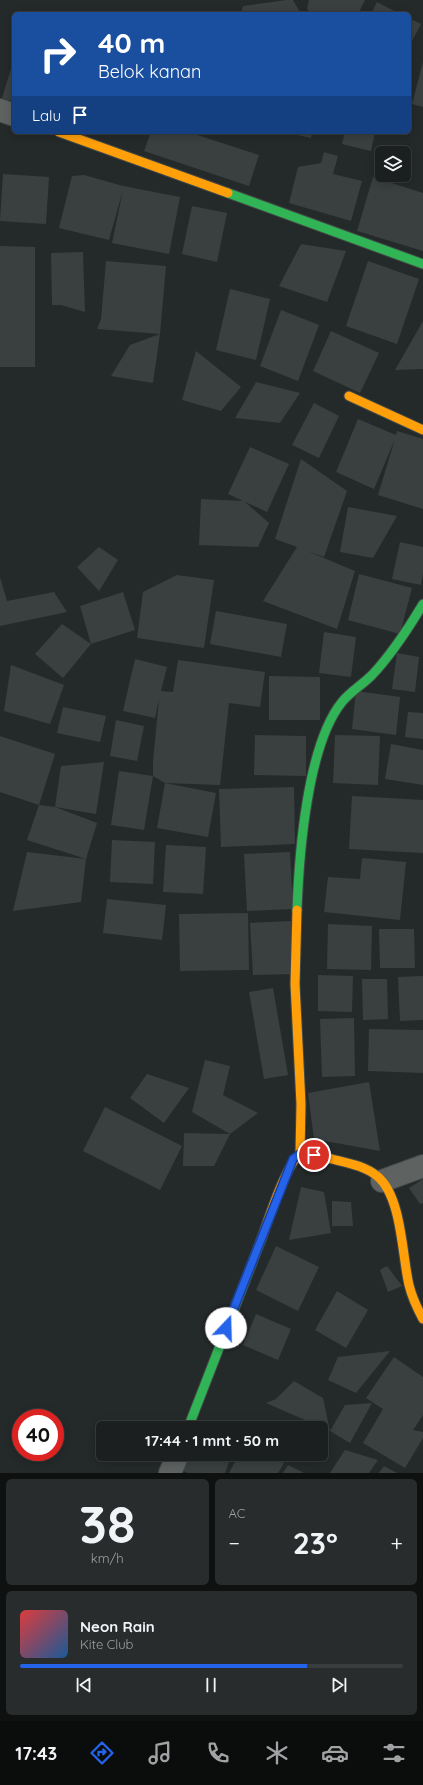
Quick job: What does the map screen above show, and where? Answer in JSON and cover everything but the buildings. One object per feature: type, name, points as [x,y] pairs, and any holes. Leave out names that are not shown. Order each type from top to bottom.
[{"type":"street","points":[[0,110],[12,114]]},
{"type":"street","points":[[65,134],[423,264]]},
{"type":"street","points":[[348,396],[423,430]]},
{"type":"street","points":[[300,1154],[301,1104],[295,984],[298,883],[304,827],[311,783],[322,737],[342,702],[372,675],[405,634],[423,604]]},
{"type":"street","points":[[191,1421],[287,1172],[293,1159],[300,1154],[314,1155],[368,1169],[382,1181],[394,1201],[408,1283],[412,1298],[423,1318]]},
{"type":"street","points":[[382,1181],[423,1166]]},
{"type":"street","points":[[170,1473],[175,1461]]},
{"type":"traffic: fast","points":[[228,193],[423,264]]},
{"type":"traffic: fast","points":[[297,910],[300,860],[307,802],[320,745],[330,721],[342,702],[372,675],[386,659],[406,632],[423,604]]},
{"type":"traffic: fast","points":[[191,1421],[261,1240]]},
{"type":"traffic: slow","points":[[65,134],[228,193]]},
{"type":"traffic: slow","points":[[349,396],[423,430]]},
{"type":"traffic: slow","points":[[297,910],[295,984],[301,1104],[300,1154]]},
{"type":"traffic: slow","points":[[261,1240],[289,1169],[300,1155],[316,1155],[362,1167],[377,1176],[385,1185],[392,1197],[400,1227],[409,1285],[423,1319]]},
{"type":"route","points":[[226,1328],[293,1159],[300,1154],[314,1155]]}]
